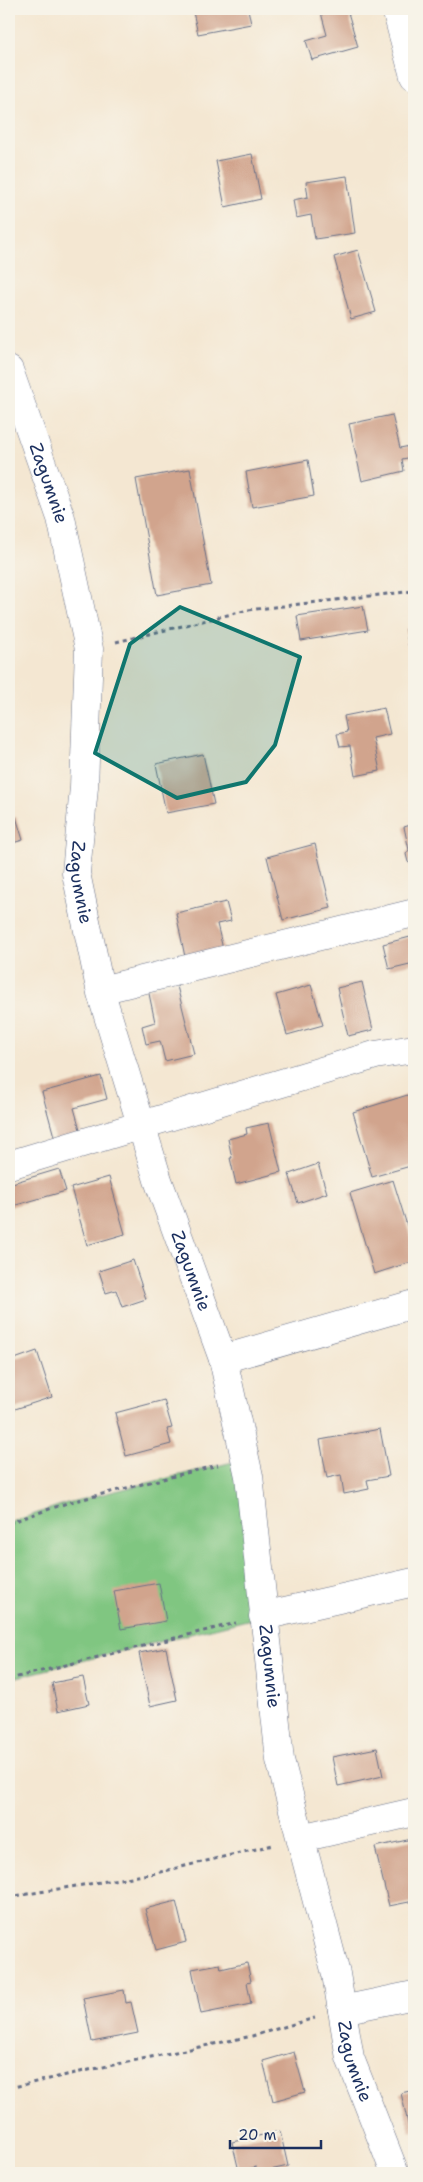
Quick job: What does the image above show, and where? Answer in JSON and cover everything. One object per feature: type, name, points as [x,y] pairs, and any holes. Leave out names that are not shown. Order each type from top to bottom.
[{"type":"street","points":[[396,9],[414,76]]},
{"type":"street","name":"Zagumnie","points":[[9,370],[61,518],[89,649],[84,787],[76,873],[101,990],[141,1127],[223,1359],[249,1476],[280,1760],[336,1974],[350,2058],[395,2173]]},
{"type":"street","points":[[101,990],[414,913]]},
{"type":"street","points":[[9,1165],[141,1127],[375,1055],[414,1049]]},
{"type":"street","points":[[223,1359],[414,1304]]},
{"type":"street","points":[[263,1616],[414,1582]]},
{"type":"street","points":[[301,1838],[414,1812]]},
{"type":"street","points":[[342,2010],[414,1995]]},
{"type":"path","points":[[89,649],[248,610],[414,592]]},
{"type":"path","points":[[9,1523],[67,1503],[245,1459]]},
{"type":"path","points":[[9,1679],[263,1616]]},
{"type":"path","points":[[9,1897],[156,1872],[301,1838]]},
{"type":"path","points":[[9,2088],[252,2036],[342,2010]]},
{"type":"highlighted area","points":[[180,607],[300,657],[275,745],[246,782],[177,798],[95,753],[130,644]]},
{"type":"green space","points":[[245,1459],[263,1616],[9,1679],[9,1523],[67,1503]]},
{"type":"building","points":[[208,9],[248,9],[251,24],[198,34],[193,12]]},
{"type":"building","points":[[320,9],[347,9],[358,47],[312,60],[306,41],[327,35]]},
{"type":"building","points":[[252,154],[261,199],[225,207],[216,161]]},
{"type":"building","points":[[347,176],[355,233],[315,239],[311,215],[296,218],[293,200],[308,197],[306,182]]},
{"type":"building","points":[[358,250],[376,312],[351,319],[334,257]]},
{"type":"building","points":[[392,415],[400,448],[410,446],[413,457],[402,459],[404,471],[362,481],[349,424]]},
{"type":"building","points":[[308,460],[314,496],[252,507],[246,472]]},
{"type":"building","points":[[190,469],[211,585],[157,595],[136,479]]},
{"type":"building","points":[[363,606],[368,630],[301,641],[297,616]]},
{"type":"building","points":[[414,628],[414,644],[408,645],[406,629]]},
{"type":"building","points":[[384,708],[390,734],[373,738],[380,771],[355,776],[350,746],[340,747],[337,734],[347,732],[344,716]]},
{"type":"building","points":[[203,754],[214,804],[166,813],[156,764]]},
{"type":"building","points":[[16,817],[23,840],[9,844],[9,819]]},
{"type":"building","points":[[414,824],[414,867],[408,862],[406,854],[409,850],[404,827]]},
{"type":"building","points":[[315,844],[331,908],[283,920],[267,857]]},
{"type":"building","points":[[226,902],[231,921],[217,924],[223,949],[185,957],[176,913]]},
{"type":"building","points":[[414,936],[414,963],[389,969],[383,944]]},
{"type":"building","points":[[176,982],[194,1054],[165,1061],[160,1041],[146,1044],[142,1026],[155,1022],[148,989]]},
{"type":"building","points":[[362,982],[373,1030],[348,1036],[337,988]]},
{"type":"building","points":[[311,985],[323,1025],[287,1035],[276,995]]},
{"type":"building","points":[[101,1076],[107,1099],[74,1108],[81,1133],[55,1140],[42,1092]]},
{"type":"building","points":[[414,1093],[414,1165],[372,1177],[353,1112]]},
{"type":"building","points":[[269,1123],[281,1172],[236,1184],[228,1139],[247,1134],[246,1128]]},
{"type":"building","points":[[318,1164],[327,1193],[298,1203],[289,1174]]},
{"type":"building","points":[[59,1169],[66,1191],[9,1207],[9,1184]]},
{"type":"building","points":[[109,1177],[125,1234],[87,1245],[71,1188]]},
{"type":"building","points":[[393,1180],[414,1248],[414,1261],[374,1274],[350,1193]]},
{"type":"building","points":[[133,1260],[146,1299],[122,1307],[116,1290],[106,1293],[99,1271]]},
{"type":"building","points":[[37,1351],[52,1397],[9,1411],[9,1361]]},
{"type":"building","points":[[164,1400],[172,1428],[167,1429],[171,1444],[126,1456],[115,1413]]},
{"type":"building","points":[[380,1429],[389,1476],[367,1480],[369,1489],[344,1494],[341,1475],[327,1478],[320,1440]]},
{"type":"building","points":[[159,1583],[166,1621],[121,1629],[114,1591]]},
{"type":"building","points":[[166,1648],[177,1700],[150,1706],[139,1653]]},
{"type":"building","points":[[83,1677],[89,1704],[58,1711],[52,1683]]},
{"type":"building","points":[[377,1748],[383,1776],[338,1786],[332,1757]]},
{"type":"building","points":[[412,1839],[414,1901],[389,1906],[375,1847]]},
{"type":"building","points":[[176,1901],[186,1942],[156,1950],[145,1909]]},
{"type":"building","points":[[247,1963],[251,1981],[247,1982],[251,2004],[201,2014],[192,1969],[220,1964],[221,1969]]},
{"type":"building","points":[[124,1990],[126,2003],[131,2002],[138,2033],[92,2042],[83,1998]]},
{"type":"building","points":[[294,2052],[305,2092],[273,2101],[263,2061]]},
{"type":"building","points":[[414,2090],[414,2131],[410,2132],[401,2093]]},
{"type":"building","points":[[280,2131],[288,2166],[270,2170],[268,2173],[256,2173],[256,2167],[239,2171],[232,2142]]}]
